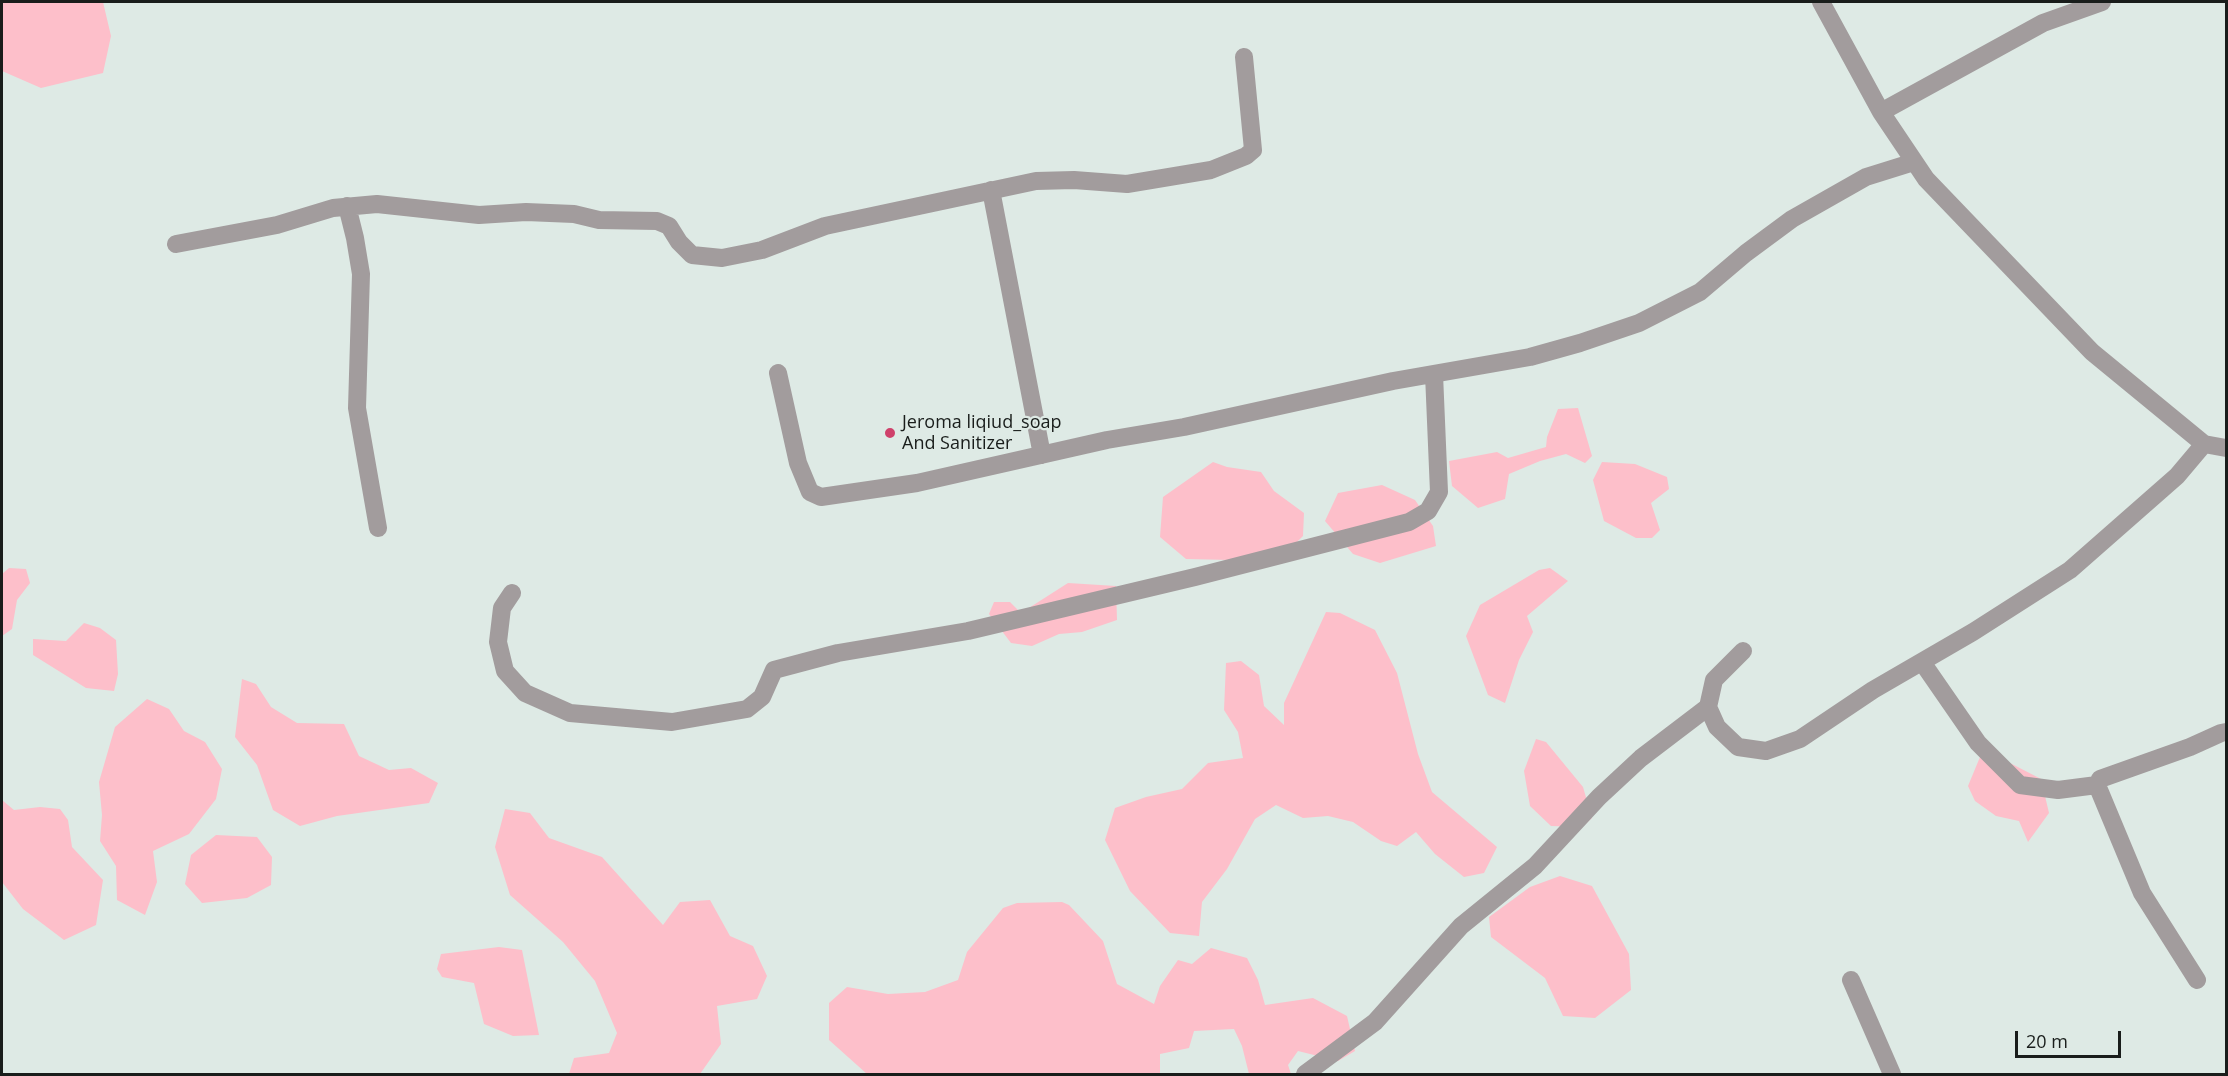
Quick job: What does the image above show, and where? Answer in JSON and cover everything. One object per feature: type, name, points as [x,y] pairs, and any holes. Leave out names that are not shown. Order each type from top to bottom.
[{"type":"street","points":[[1821,2],[1881,112],[1926,179],[2092,352],[2204,444],[2226,448]]},
{"type":"street","points":[[1881,112],[2043,23],[2102,2]]},
{"type":"street","points":[[176,244],[277,225],[333,208],[377,204],[479,215],[538,212],[574,214],[599,220],[657,222],[669,226],[679,242],[692,255],[722,258],[762,250],[825,226],[1036,181],[1074,180],[1127,184],[1211,171],[1246,156],[1253,150],[1244,57]]},
{"type":"street","points":[[778,373],[798,463],[810,492],[821,497],[917,483],[1107,440],[1184,427],[1434,374],[1530,357],[1580,343],[1639,324],[1700,292],[1746,253],[1792,219],[1866,177],[1914,162]]},
{"type":"street","points":[[991,190],[1042,456]]},
{"type":"street","points":[[347,206],[361,274],[357,408],[378,528]]},
{"type":"street","points":[[512,593],[502,608],[498,642],[505,671],[525,693],[570,713],[672,722],[747,708],[762,697],[774,670],[838,653],[968,631],[1194,577],[1409,522],[1428,510],[1439,492],[1434,374]]},
{"type":"street","points":[[1743,651],[1714,680],[1708,707],[1717,727],[1738,747],[1766,750],[1800,739],[1873,690],[1973,632],[2070,570],[2177,476],[2204,444]]},
{"type":"street","points":[[1922,662],[1978,743],[2020,785],[2058,790],[2097,785]]},
{"type":"street","points":[[1305,1074],[1375,1022],[1461,926],[1535,866],[1599,797],[1641,758],[1708,707]]},
{"type":"street","points":[[2197,980],[2142,892],[2097,785],[2100,779],[2226,732]]},
{"type":"street","points":[[1851,980],[1892,1074]]},
{"type":"shaded area","points":[[2,2],[103,2],[111,36],[103,73],[41,88],[2,71]]},
{"type":"shaded area","points":[[1578,408],[1592,456],[1585,463],[1566,454],[1540,461],[1509,474],[1505,499],[1478,508],[1452,486],[1449,461],[1497,452],[1508,458],[1546,447],[1547,437],[1558,409]]},
{"type":"shaded area","points":[[1213,462],[1227,467],[1261,472],[1274,491],[1304,513],[1303,536],[1278,561],[1186,559],[1160,537],[1163,497]]},
{"type":"shaded area","points":[[1602,462],[1635,464],[1667,477],[1669,489],[1651,503],[1660,530],[1652,538],[1636,538],[1604,521],[1593,480]]},
{"type":"shaded area","points":[[1382,485],[1415,500],[1433,526],[1436,546],[1380,563],[1353,554],[1325,521],[1338,493]]},
{"type":"shaded area","points":[[9,568],[26,569],[30,583],[17,600],[12,629],[2,636],[2,574]]},
{"type":"shaded area","points":[[1550,568],[1568,581],[1527,616],[1533,632],[1519,660],[1505,703],[1488,695],[1466,636],[1480,605],[1539,570]]},
{"type":"shaded area","points":[[1068,583],[1116,586],[1117,620],[1082,632],[1059,634],[1032,646],[1011,643],[989,614],[994,602],[1010,602],[1021,613]]},
{"type":"shaded area","points":[[1326,612],[1340,613],[1375,630],[1397,673],[1418,754],[1432,792],[1497,847],[1484,873],[1464,877],[1435,854],[1416,832],[1397,846],[1381,841],[1353,822],[1328,816],[1303,818],[1276,805],[1255,819],[1227,869],[1202,902],[1199,936],[1170,933],[1130,891],[1105,840],[1115,808],[1146,797],[1182,789],[1208,763],[1243,758],[1238,732],[1224,710],[1226,663],[1241,661],[1259,675],[1264,706],[1284,725],[1284,703]]},
{"type":"shaded area","points":[[84,623],[100,628],[116,640],[118,674],[114,691],[86,688],[33,655],[33,639],[66,641]]},
{"type":"shaded area","points":[[242,679],[256,684],[271,707],[297,723],[344,724],[359,756],[389,770],[411,768],[438,783],[429,803],[337,816],[300,826],[273,810],[257,765],[235,737]]},
{"type":"shaded area","points":[[147,699],[169,709],[184,731],[205,742],[222,769],[216,799],[189,834],[153,851],[157,882],[145,915],[117,900],[116,866],[100,841],[102,815],[99,782],[115,727]]},
{"type":"shaded area","points":[[1536,739],[1546,742],[1583,787],[1592,818],[1582,827],[1551,826],[1530,806],[1524,771]]},
{"type":"shaded area","points":[[1980,757],[2010,763],[2041,779],[2049,813],[2028,842],[2019,821],[1996,816],[1975,801],[1968,786]]},
{"type":"shaded area","points":[[2,800],[14,810],[40,807],[60,809],[68,820],[72,847],[103,880],[96,925],[64,940],[23,909],[2,882]]},
{"type":"shaded area","points":[[505,809],[530,813],[549,838],[602,857],[663,925],[680,902],[710,900],[730,936],[753,946],[767,976],[757,999],[717,1006],[721,1044],[700,1074],[569,1074],[574,1058],[609,1053],[617,1033],[595,981],[563,942],[510,895],[495,847]]},
{"type":"shaded area","points":[[216,835],[257,837],[272,857],[271,885],[247,898],[202,903],[185,884],[191,855]]},
{"type":"shaded area","points":[[1560,876],[1592,886],[1629,954],[1631,990],[1595,1018],[1563,1016],[1545,978],[1491,937],[1489,917],[1530,887]]},
{"type":"shaded area","points":[[1062,902],[1069,905],[1103,941],[1117,984],[1154,1004],[1160,986],[1178,960],[1192,964],[1211,948],[1247,958],[1258,980],[1265,1005],[1313,998],[1347,1016],[1355,1051],[1338,1061],[1298,1051],[1288,1065],[1291,1074],[1249,1074],[1242,1046],[1234,1029],[1194,1031],[1189,1048],[1160,1054],[1160,1074],[867,1074],[829,1040],[829,1003],[847,987],[888,994],[925,992],[958,980],[967,952],[1003,908],[1017,903]]},
{"type":"shaded area","points":[[499,947],[522,950],[539,1035],[513,1036],[484,1024],[474,983],[442,977],[437,969],[441,954]]},
{"type":"place","name":"Jeroma liqiud_soap And Sanitizer","points":[[890,433]]}]
